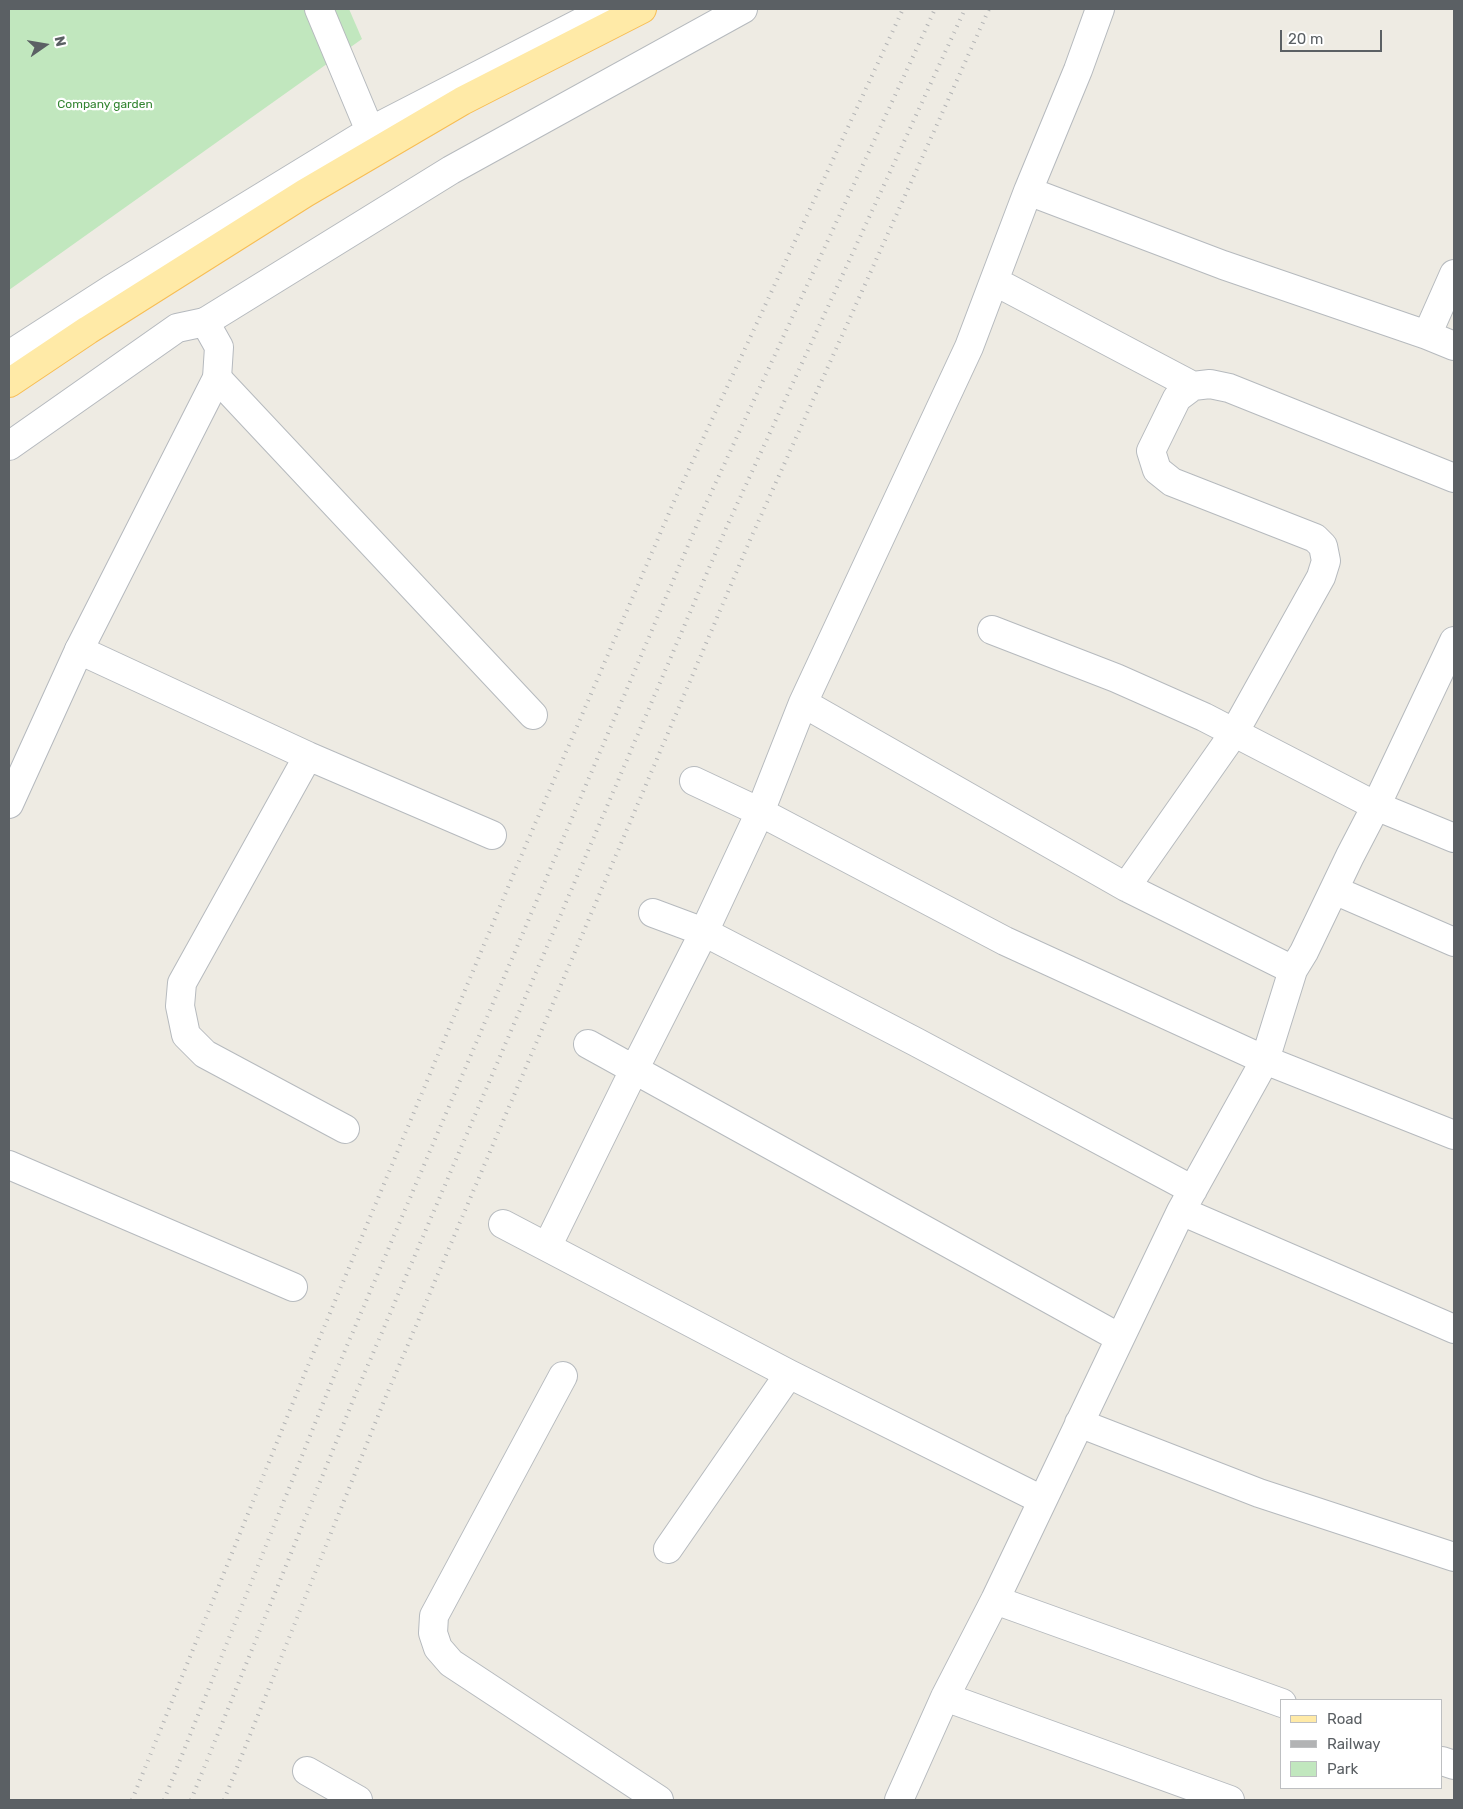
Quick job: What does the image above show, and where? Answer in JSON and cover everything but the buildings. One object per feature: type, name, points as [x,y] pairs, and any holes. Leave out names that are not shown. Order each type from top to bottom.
[{"type":"main road","points":[[9,383],[88,330],[305,193],[462,101],[642,9]]},
{"type":"street","points":[[319,9],[370,131]]},
{"type":"street","points":[[9,446],[177,328],[205,322],[451,170],[743,9]]},
{"type":"street","points":[[548,1247],[704,932],[760,812],[803,703],[969,346],[1028,191],[1078,70],[1100,9]]},
{"type":"street","points":[[9,355],[119,284],[370,131],[599,11]]},
{"type":"street","points":[[1028,191],[1222,265],[1454,346]]},
{"type":"street","points":[[1427,335],[1454,274]]},
{"type":"street","points":[[994,281],[1193,386]]},
{"type":"street","points":[[9,804],[79,650],[217,378],[219,347],[205,322]]},
{"type":"street","points":[[217,378],[533,716]]},
{"type":"street","points":[[1126,888],[1234,733],[1321,577],[1326,561],[1323,546],[1315,538],[1172,482],[1157,470],[1151,451],[1177,398],[1193,386],[1210,384],[1229,388],[1454,478]]},
{"type":"street","points":[[992,630],[1116,678],[1204,717],[1376,806],[1454,838]]},
{"type":"street","points":[[898,1800],[945,1697],[995,1600],[1187,1201],[1265,1060],[1293,970],[1304,952],[1376,806],[1454,641]]},
{"type":"street","points":[[79,650],[308,756],[492,835]]},
{"type":"street","points":[[803,703],[1126,888],[1293,970]]},
{"type":"street","points":[[308,756],[182,982],[180,1006],[186,1035],[205,1054],[346,1129]]},
{"type":"street","points":[[694,781],[760,812],[1005,941],[1265,1060],[1454,1135]]},
{"type":"street","points":[[1334,890],[1454,942]]},
{"type":"street","points":[[653,913],[704,932],[916,1042],[1187,1201],[1454,1328]]},
{"type":"street","points":[[588,1044],[1120,1338]]},
{"type":"street","points":[[9,1165],[293,1287]]},
{"type":"street","points":[[502,1224],[789,1374],[1042,1500]]},
{"type":"street","points":[[668,1549],[789,1374]]},
{"type":"street","points":[[563,1376],[434,1616],[433,1633],[438,1648],[451,1663],[659,1800]]},
{"type":"street","points":[[1079,1423],[1258,1493],[1454,1557]]},
{"type":"street","points":[[995,1600],[1280,1702]]},
{"type":"street","points":[[945,1697],[1230,1800]]},
{"type":"street","points":[[307,1771],[358,1800]]},
{"type":"green space","name":"Company garden","points":[[9,9],[349,9],[362,39],[9,290]]},
{"type":"railway","points":[[132,1800],[307,1368],[519,861],[675,499],[903,9]]},
{"type":"railway","points":[[164,1800],[332,1381],[704,508],[935,9]]},
{"type":"railway","points":[[191,1800],[356,1393],[727,526],[965,9]]},
{"type":"railway","points":[[224,1800],[384,1401],[750,540],[989,9]]}]
